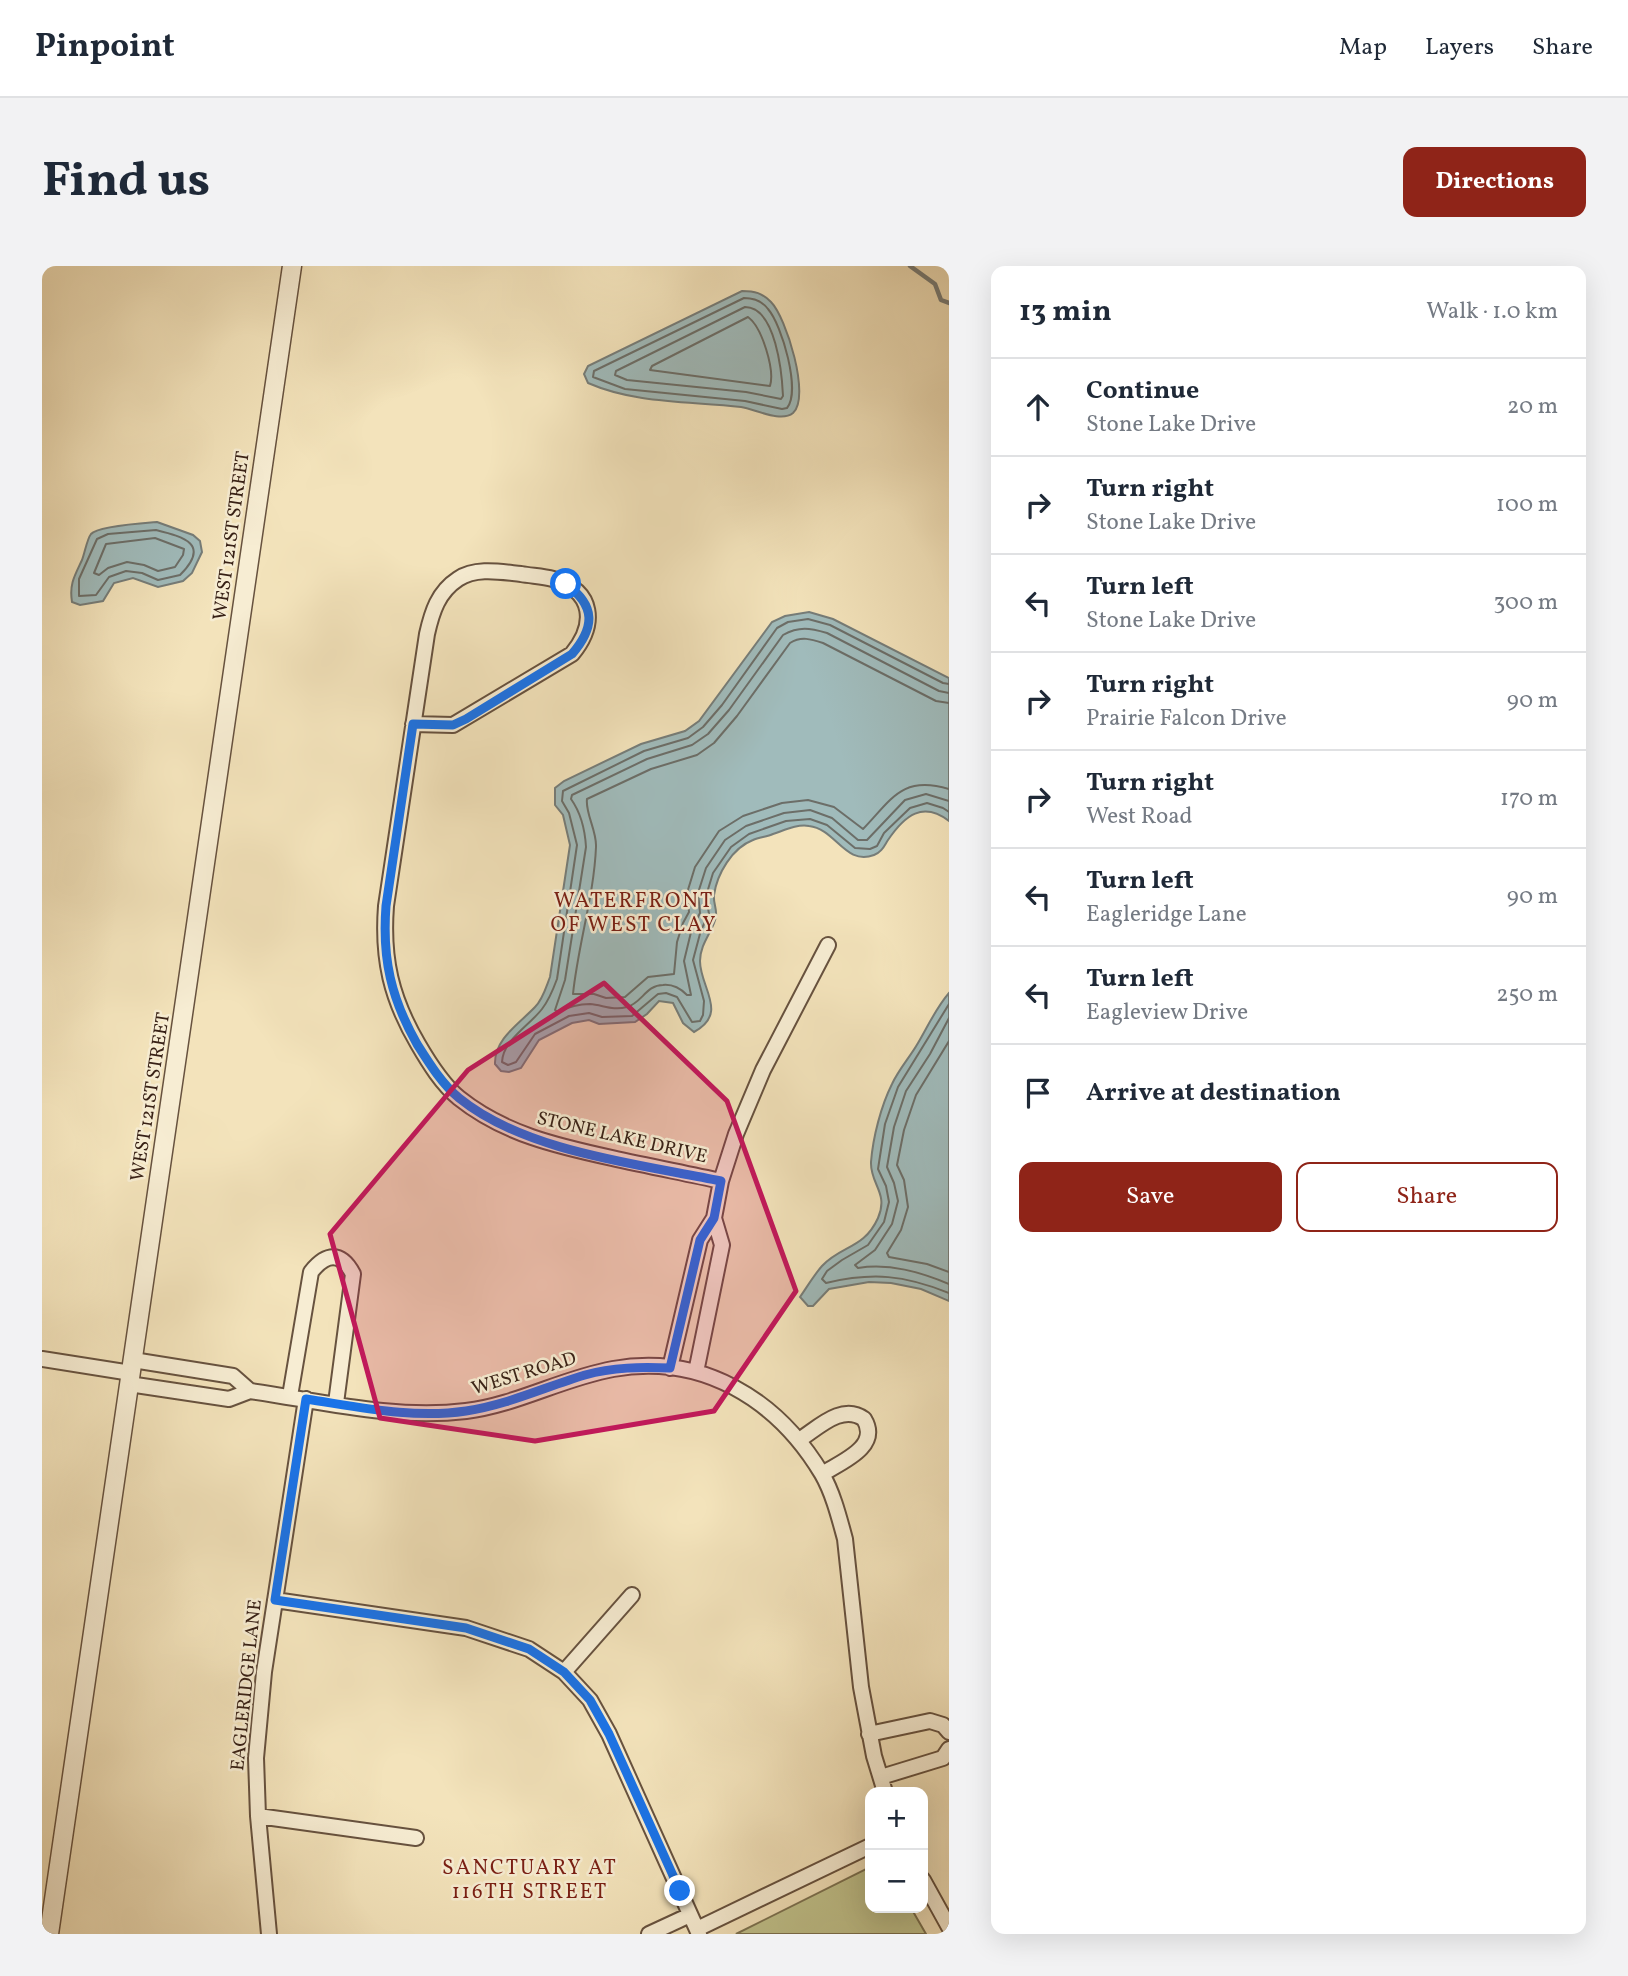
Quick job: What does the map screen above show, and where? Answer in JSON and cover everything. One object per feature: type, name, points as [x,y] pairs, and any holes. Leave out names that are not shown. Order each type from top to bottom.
[{"type":"street","name":"WEST 121ST STREET","points":[[50,1934],[292,266]]},
{"type":"street","name":"STONE LAKE DRIVE","points":[[413,724],[453,725],[572,654],[583,642],[589,626],[589,612],[584,600],[566,584],[553,579],[502,572],[478,572],[459,578],[443,592],[432,611],[413,724],[386,906],[384,932],[390,985],[408,1027],[425,1055],[457,1097],[484,1116],[516,1132],[556,1145],[721,1181]]},
{"type":"street","points":[[670,1368],[700,1240],[714,1218],[721,1181],[736,1134],[752,1093],[828,945]]},
{"type":"street","points":[[696,1372],[722,1245],[714,1218]]},
{"type":"street","points":[[290,1396],[311,1272],[318,1262],[327,1257],[339,1257],[348,1264],[353,1274],[336,1403]]},
{"type":"street","name":"WEST ROAD","points":[[42,1359],[131,1372],[233,1376],[250,1391]]},
{"type":"street","name":"WEST ROAD","points":[[131,1372],[229,1398],[250,1391],[400,1413],[468,1411],[595,1373],[635,1367],[696,1372],[755,1398],[799,1440],[822,1474],[839,1517],[845,1539],[861,1687],[869,1734],[884,1787]]},
{"type":"street","name":"EAGLERIDGE LANE","points":[[269,1934],[258,1816],[256,1758],[264,1672],[306,1399]]},
{"type":"street","points":[[799,1440],[842,1413],[851,1413],[864,1419],[868,1430],[865,1444],[822,1474]]},
{"type":"street","points":[[564,1672],[632,1595]]},
{"type":"street","points":[[275,1600],[466,1628],[529,1649],[564,1672],[590,1700],[609,1734],[698,1932],[865,1848]]},
{"type":"street","points":[[869,1734],[930,1721],[943,1725],[949,1732]]},
{"type":"street","points":[[881,1777],[943,1758],[949,1749]]},
{"type":"street","points":[[258,1816],[416,1838]]},
{"type":"street","points":[[928,1889],[949,1927]]},
{"type":"street","points":[[649,1934],[691,1915]]},
{"type":"highlighted area","points":[[604,983],[727,1101],[796,1291],[714,1411],[535,1441],[380,1418],[330,1234],[468,1070]]},
{"type":"green space","points":[[865,1870],[865,1913],[914,1913],[926,1934],[736,1934]]},
{"type":"water","points":[[742,291],[758,293],[771,302],[789,339],[799,391],[798,404],[788,416],[775,416],[741,407],[625,395],[588,383],[584,374],[588,366]]},
{"type":"water","points":[[157,522],[193,535],[200,541],[202,552],[192,573],[183,581],[158,587],[133,578],[114,583],[103,601],[80,605],[72,602],[73,580],[91,534],[112,527]]},
{"type":"water","points":[[809,612],[833,619],[949,678],[949,821],[931,812],[915,814],[894,831],[883,849],[864,857],[855,856],[826,833],[809,826],[791,828],[745,844],[732,855],[722,870],[714,898],[716,916],[702,948],[701,971],[711,1008],[710,1017],[704,1025],[694,1032],[683,1023],[673,1003],[659,1001],[635,1022],[599,1024],[589,1020],[572,1023],[539,1040],[521,1068],[509,1072],[501,1071],[495,1064],[503,1039],[538,1004],[550,977],[570,845],[563,815],[555,805],[555,788],[564,781],[641,744],[685,731],[699,721],[772,622],[785,616]]},
{"type":"water","points":[[949,993],[949,1301],[921,1289],[869,1282],[829,1289],[813,1306],[808,1306],[800,1297],[819,1270],[830,1259],[866,1236],[878,1218],[881,1202],[871,1162],[881,1112],[895,1079]]},
{"type":"waterway","points":[[910,266],[935,284],[941,300],[949,303]]},
{"type":"district","name":"WATERFRONT OF WEST CLAY","points":[[634,913]]},
{"type":"district","name":"SANCTUARY AT 116TH STREET","points":[[530,1880]]},
{"type":"route","points":[[566,584],[584,600],[589,612],[589,626],[583,642],[572,654],[453,725],[413,724],[386,906],[384,932],[390,985],[408,1027],[439,1076],[457,1097],[484,1116],[516,1132],[556,1145],[721,1181],[714,1218],[700,1240],[670,1368],[615,1369],[586,1375],[512,1400],[468,1411],[433,1414],[400,1413],[306,1399],[275,1600],[466,1628],[529,1649],[564,1672],[590,1700],[609,1734],[680,1891]]}]
